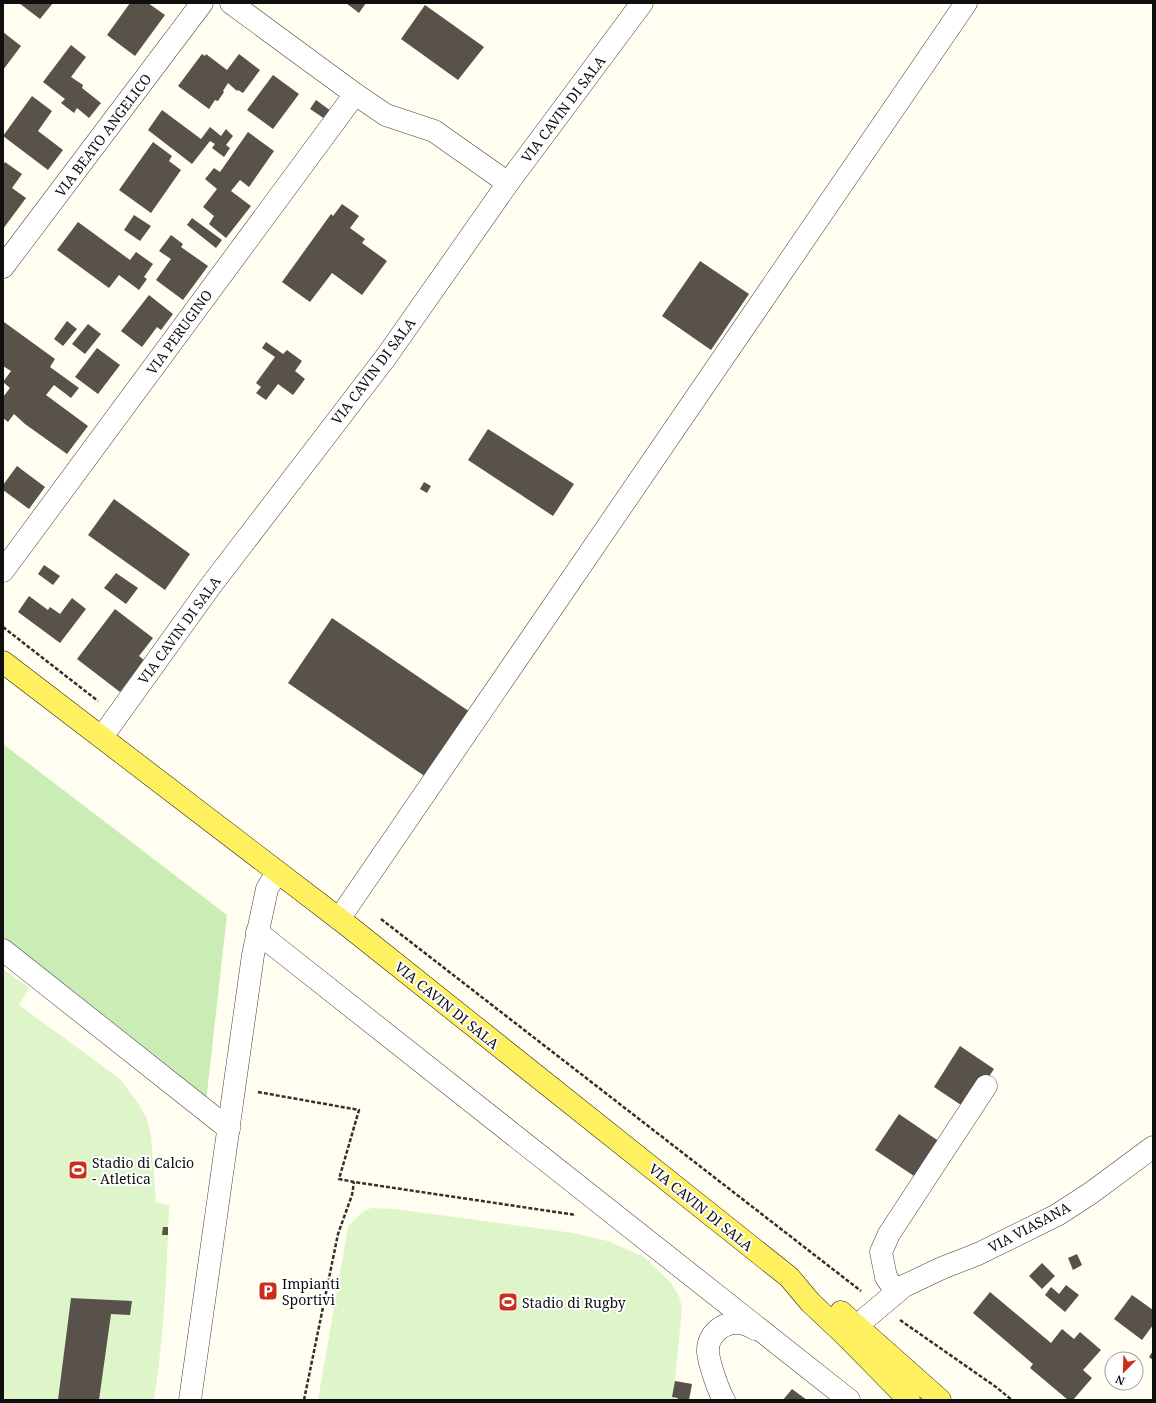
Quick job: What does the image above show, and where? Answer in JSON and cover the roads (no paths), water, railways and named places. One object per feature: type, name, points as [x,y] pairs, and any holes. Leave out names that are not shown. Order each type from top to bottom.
[{"type":"main road","name":"VIA CAVIN DI SALA","points":[[3,662],[339,919],[789,1277],[810,1302],[852,1332],[940,1400]]},
{"type":"main road","name":"VIA CAVIN DI SALA","points":[[852,1332],[909,1400]]},
{"type":"street","name":"VIA BEATO ANGELICO","points":[[3,267],[202,3]]},
{"type":"street","points":[[231,3],[386,115],[434,131],[508,183]]},
{"type":"street","name":"VIA CAVIN DI SALA","points":[[102,738],[209,588],[386,357],[508,183],[642,3]]},
{"type":"street","points":[[339,919],[966,3]]},
{"type":"street","name":"VIA PERUGINO","points":[[3,571],[355,94]]},
{"type":"street","points":[[190,1400],[257,932],[267,889],[277,872]]},
{"type":"street","points":[[257,932],[848,1398]]},
{"type":"street","points":[[3,950],[228,1129]]},
{"type":"street","points":[[888,1299],[886,1277],[881,1252],[889,1234],[986,1086]]},
{"type":"street","name":"VIA VIASANA","points":[[852,1332],[904,1286],[935,1271],[978,1254],[1057,1216],[1153,1147]]},
{"type":"street","points":[[724,1400],[721,1395],[708,1353],[713,1335],[722,1326],[730,1323],[745,1324],[764,1333]]},
{"type":"place","name":"Stadio di Calcio - Atletica","points":[[78,1170]]},
{"type":"place","name":"Impianti Sportivi","points":[[268,1291]]},
{"type":"place","name":"Stadio di Rugby","points":[[508,1302]]}]
